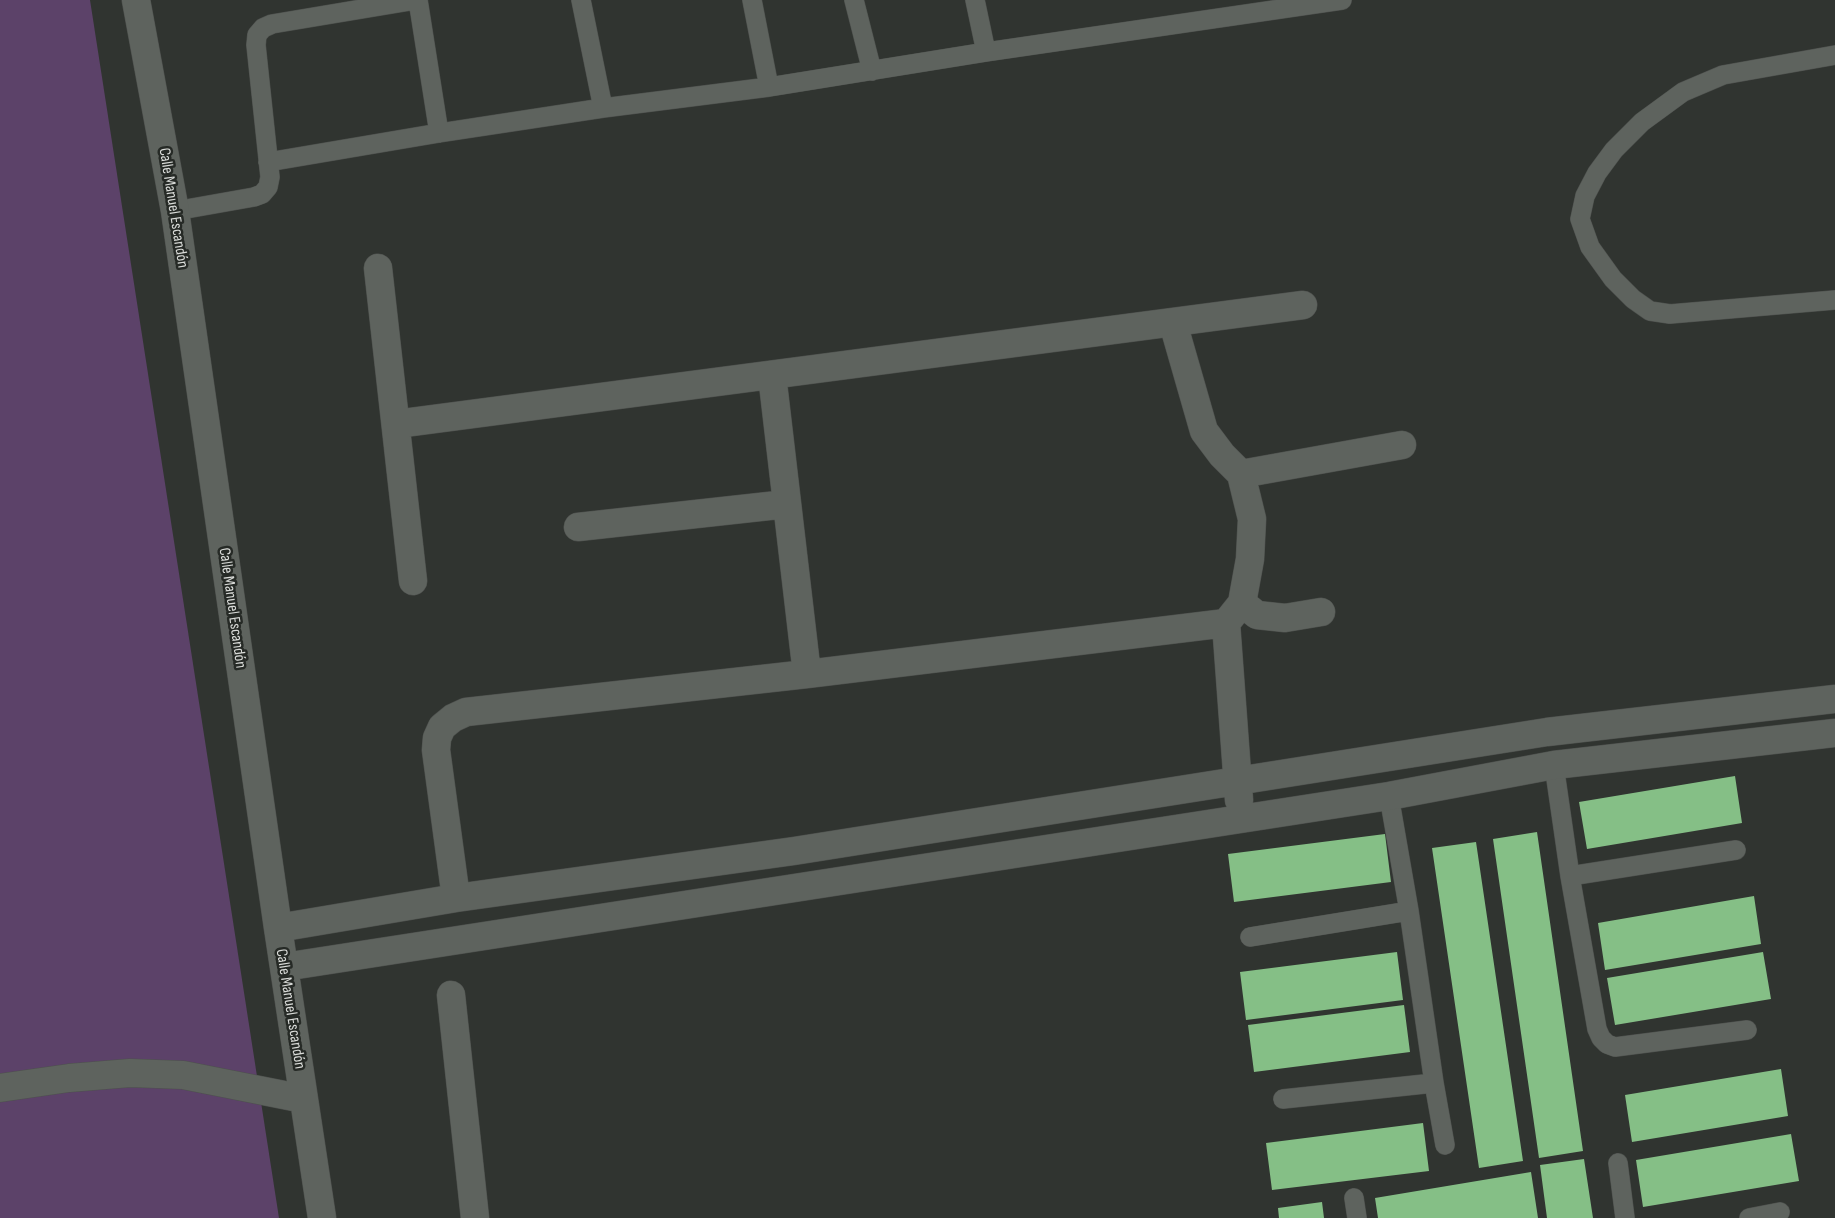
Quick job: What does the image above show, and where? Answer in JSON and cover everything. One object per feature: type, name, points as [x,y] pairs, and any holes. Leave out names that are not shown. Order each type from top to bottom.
[{"type":"street","name":"Calle Manuel Escandón","points":[[136,0],[175,211],[278,928],[322,1218]]},
{"type":"street","points":[[378,268],[413,582]]},
{"type":"street","points":[[396,424],[1304,305]]},
{"type":"street","points":[[1173,322],[1204,431],[1222,455],[1241,474],[1252,519],[1250,559],[1234,613],[1237,782],[1241,819]]},
{"type":"street","points":[[772,375],[807,674]]},
{"type":"street","points":[[1241,474],[1402,445]]},
{"type":"street","points":[[578,527],[787,504]]},
{"type":"street","points":[[456,898],[436,750],[437,738],[442,728],[453,718],[466,712],[807,674],[1234,613],[1285,618],[1321,612]]},
{"type":"street","points":[[278,928],[456,898],[794,851],[1548,732],[1835,699]]},
{"type":"street","points":[[1548,732],[1554,765]]},
{"type":"street","points":[[284,967],[1389,796],[1554,765],[1835,733]]},
{"type":"street","points":[[1382,758],[1389,796]]},
{"type":"street","points":[[794,851],[798,887]]},
{"type":"street","points":[[451,995],[475,1218]]},
{"type":"street","points":[[0,1088],[69,1078],[130,1073],[183,1075],[304,1099]]},
{"type":"lane","points":[[175,211],[254,198],[262,194],[268,186],[270,177],[256,45],[257,35],[263,28],[272,24],[417,0],[439,133]]},
{"type":"lane","points":[[581,0],[603,108]]},
{"type":"lane","points":[[752,0],[769,87]]},
{"type":"lane","points":[[854,0],[872,71]]},
{"type":"lane","points":[[975,0],[986,52]]},
{"type":"lane","points":[[268,162],[603,108],[769,87],[872,71],[1264,6],[1342,0]]},
{"type":"lane","points":[[1835,54],[1723,75],[1683,92],[1642,122],[1614,150],[1597,173],[1585,196],[1580,219],[1590,247],[1613,280],[1633,299],[1650,311],[1670,314],[1835,300]]},
{"type":"lane","points":[[1554,765],[1570,876],[1597,1029],[1601,1038],[1606,1044],[1616,1047],[1747,1030]]},
{"type":"lane","points":[[1389,796],[1409,911],[1445,1145]]},
{"type":"lane","points":[[1570,876],[1736,850]]},
{"type":"lane","points":[[1250,937],[1409,911]]},
{"type":"lane","points":[[1283,1099],[1434,1083]]},
{"type":"lane","points":[[1618,1163],[1625,1218]]},
{"type":"lane","points":[[1354,1198],[1356,1218]]},
{"type":"lane","points":[[1749,1218],[1780,1212]]},
{"type":"shaded area","points":[[0,0],[90,0],[279,1218],[0,1218]]},
{"type":"building","points":[[1735,776],[1742,823],[1587,849],[1579,802]]},
{"type":"building","points":[[1537,832],[1583,1151],[1539,1158],[1493,839]]},
{"type":"building","points":[[1385,834],[1391,882],[1234,902],[1228,854]]},
{"type":"building","points":[[1476,842],[1523,1161],[1479,1168],[1432,848]]},
{"type":"building","points":[[1754,896],[1761,944],[1605,970],[1598,923]]},
{"type":"building","points":[[1397,952],[1403,1000],[1246,1020],[1240,972]]},
{"type":"building","points":[[1763,952],[1771,999],[1615,1025],[1607,978]]},
{"type":"building","points":[[1404,1005],[1410,1052],[1254,1072],[1248,1025]]},
{"type":"building","points":[[1781,1069],[1788,1116],[1632,1142],[1625,1095]]},
{"type":"building","points":[[1423,1123],[1429,1171],[1272,1190],[1266,1143]]},
{"type":"building","points":[[1791,1134],[1799,1181],[1643,1207],[1636,1160]]},
{"type":"building","points":[[1584,1159],[1593,1218],[1547,1218],[1540,1165]]},
{"type":"building","points":[[1531,1172],[1538,1218],[1378,1218],[1375,1198]]},
{"type":"building","points":[[1322,1202],[1324,1218],[1279,1218],[1278,1208]]}]
